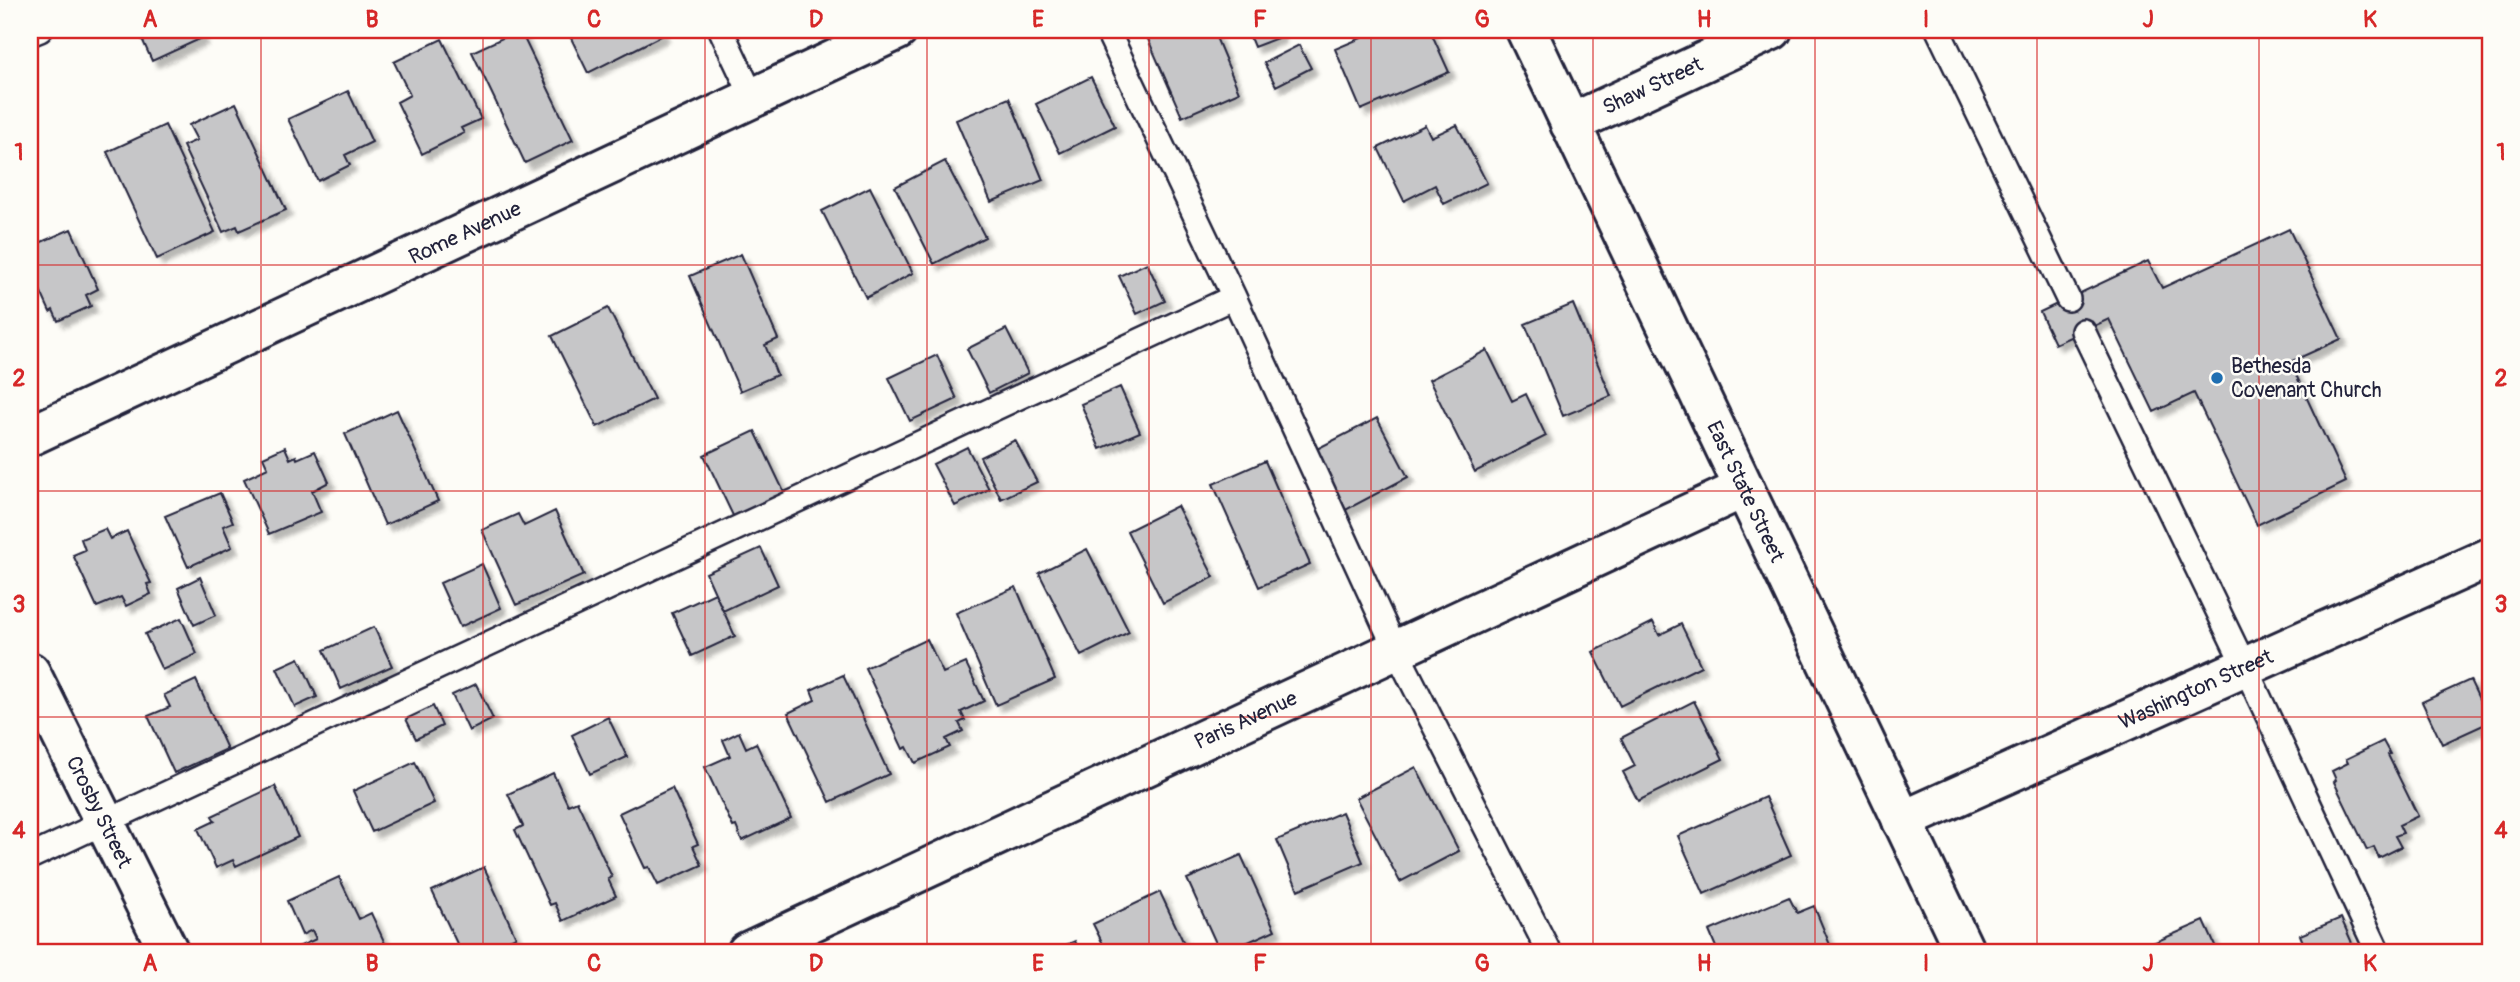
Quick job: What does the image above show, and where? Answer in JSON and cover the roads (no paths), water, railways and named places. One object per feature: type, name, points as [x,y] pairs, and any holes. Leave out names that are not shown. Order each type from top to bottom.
[{"type":"street","name":"Rome Avenue","points":[[30,436],[898,30]]},
{"type":"street","name":"East State Street","points":[[1526,30],[1965,952]]},
{"type":"street","name":"Shaw Street","points":[[1570,124],[1772,30]]},
{"type":"street","name":"Paris Avenue","points":[[747,952],[1744,488]]},
{"type":"street","name":"Washington Street","points":[[1902,821],[2490,557]]},
{"type":"street","name":"Crosby Street","points":[[30,672],[169,952]]},
{"type":"lane","points":[[30,34],[40,30]]},
{"type":"lane","points":[[721,30],[753,98]]},
{"type":"lane","points":[[1107,30],[1234,296],[1396,650],[1549,952]]},
{"type":"lane","points":[[1938,30],[2068,299]]},
{"type":"lane","points":[[30,857],[1234,296]]},
{"type":"lane","points":[[2084,331],[2378,952]]},
{"type":"place","name":"Bethesda Covenant Church","points":[[2217,378]]}]
